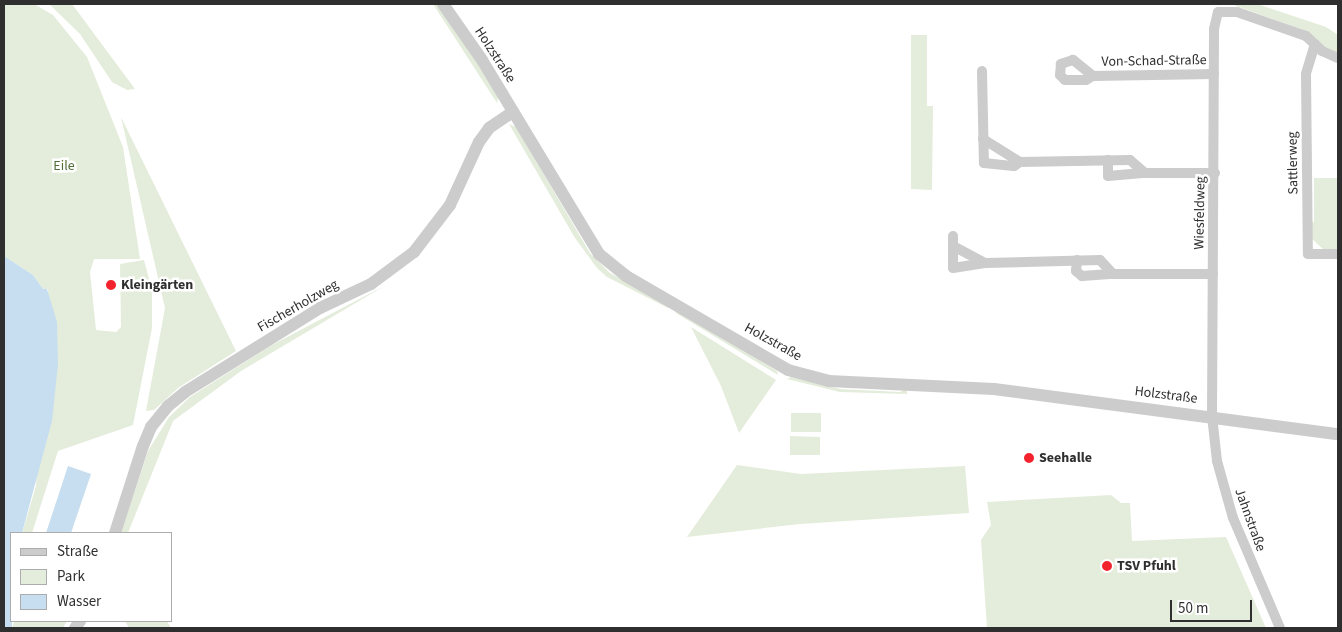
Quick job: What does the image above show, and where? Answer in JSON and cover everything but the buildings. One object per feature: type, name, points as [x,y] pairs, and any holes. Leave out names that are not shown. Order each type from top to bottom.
[{"type":"street","name":"Holzstraße","points":[[443,4],[513,112],[583,233],[605,260],[626,276],[788,370],[829,381],[994,389],[1212,416],[1338,434]]},
{"type":"street","name":"Wiesfeldweg","points":[[1212,416],[1215,174],[1214,29],[1218,12],[1237,12],[1306,36],[1315,44]]},
{"type":"street","points":[[1315,44],[1338,58]]},
{"type":"street","name":"Sattlerweg","points":[[1315,44],[1306,74],[1308,254],[1338,254]]},
{"type":"street","points":[[982,72],[983,139],[986,166],[1014,166],[1020,162],[1130,160],[1145,173]]},
{"type":"street","name":"Von-Schad-Straße","points":[[1093,76],[1214,74]]},
{"type":"street","name":"Fischerholzweg","points":[[115,532],[143,446],[152,427],[168,406],[320,308],[371,284],[414,252],[450,205],[479,142],[489,128],[513,112]]},
{"type":"street","points":[[983,139],[1020,162]]},
{"type":"street","points":[[1108,160],[1108,176],[1145,173],[1215,174]]},
{"type":"street","points":[[985,262],[953,241],[953,268],[985,262],[1100,260],[1113,274]]},
{"type":"street","points":[[1076,260],[1076,271],[1082,276],[1113,274],[1213,274]]},
{"type":"street","name":"Jahnstraße","points":[[1212,416],[1217,461],[1233,518],[1280,628]]},
{"type":"green space","name":"Eile","points":[[4,4],[34,4],[53,15],[87,57],[123,147],[140,259],[94,259],[90,272],[96,330],[116,332],[121,327],[120,264],[144,260],[152,290],[152,328],[133,425],[58,451],[32,532],[22,532],[36,486],[48,289],[43,289],[33,275],[4,256]]},
{"type":"green space","points":[[49,4],[72,4],[135,89],[127,90],[112,82],[80,34]]},
{"type":"green space","points":[[433,4],[437,4],[477,63],[498,97],[497,103]]},
{"type":"green space","points":[[1231,4],[1257,4],[1326,27],[1338,35],[1338,54],[1321,46],[1301,29]]},
{"type":"green space","points":[[911,35],[927,35],[927,106],[933,106],[932,190],[911,189]]},
{"type":"green space","points":[[121,117],[236,351],[178,388],[154,410],[146,411],[165,308]]},
{"type":"green space","points":[[509,124],[516,127],[590,253],[610,273],[669,305],[668,308],[607,277],[597,268],[575,238]]},
{"type":"green space","points":[[1314,178],[1338,178],[1338,251],[1325,251],[1310,237],[1310,222],[1314,222]]},
{"type":"green space","points":[[386,285],[241,371],[173,421],[128,532],[121,532],[148,451],[169,417],[190,397],[270,346]]},
{"type":"green space","points":[[678,310],[777,371],[778,375],[676,313]]},
{"type":"green space","points":[[691,327],[776,380],[739,433],[721,386]]},
{"type":"green space","points":[[791,377],[840,389],[900,392],[907,388],[907,394],[840,392],[787,379]]},
{"type":"green space","points":[[791,413],[821,413],[821,432],[791,432]]},
{"type":"green space","points":[[790,436],[820,437],[820,455],[790,455]]},
{"type":"green space","points":[[737,465],[801,474],[965,466],[969,513],[800,524],[687,537]]},
{"type":"green space","name":"TSV Pfuhl","points":[[1111,495],[1121,503],[1130,503],[1132,541],[1226,537],[1266,628],[987,628],[981,540],[991,525],[987,502]]},
{"type":"green space","points":[[14,622],[66,622],[63,628],[12,628]]},
{"type":"green space","points":[[126,622],[168,622],[171,628],[129,628]]},
{"type":"water","points":[[4,256],[33,275],[43,289],[47,289],[57,322],[58,364],[52,421],[22,532],[10,532],[10,622],[12,622],[12,628],[4,628]]},
{"type":"water","points":[[68,466],[91,474],[71,532],[46,532]]},
{"type":"place","name":"Kleingärten","points":[[111,285]]},
{"type":"place","name":"Seehalle","points":[[1029,458]]},
{"type":"place","name":"TSV Pfuhl","points":[[1107,566]]}]
